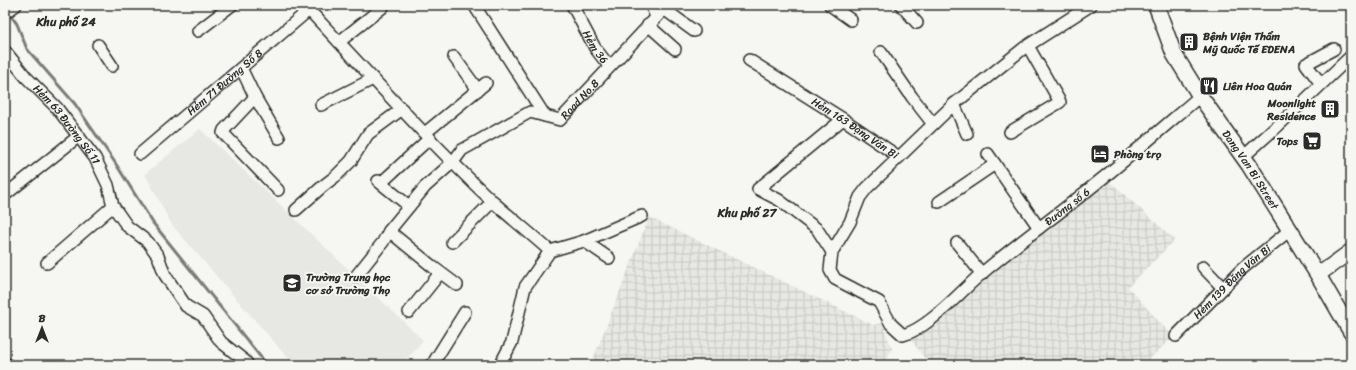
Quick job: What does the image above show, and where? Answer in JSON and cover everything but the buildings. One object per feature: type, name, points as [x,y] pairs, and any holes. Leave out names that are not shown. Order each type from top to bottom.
[{"type":"main road","name":"Dang Van Bi Street","points":[[1156,5],[1174,54],[1200,96],[1243,157],[1290,230],[1351,332]]},
{"type":"street","points":[[5,13],[16,5]]},
{"type":"street","points":[[198,31],[232,5]]},
{"type":"street","points":[[474,5],[545,116]]},
{"type":"street","name":"Hẻm 36","points":[[572,5],[595,48],[609,66]]},
{"type":"street","points":[[651,5],[656,17]]},
{"type":"street","points":[[830,5],[851,20]]},
{"type":"street","points":[[901,5],[917,23]]},
{"type":"street","name":"Hẻm 163 Đặng Văn Bi","points":[[749,60],[843,119],[899,157],[954,104],[1024,48],[1091,5]]},
{"type":"street","points":[[308,7],[373,79],[453,162],[493,202],[550,251]]},
{"type":"street","name":"Hẻm 71 Đường Số 8","points":[[140,154],[241,68],[308,7]]},
{"type":"street","points":[[339,42],[383,7]]},
{"type":"street","points":[[666,7],[694,31]]},
{"type":"street","name":"Road No.8","points":[[356,276],[409,206],[425,187],[453,162],[462,150],[530,112],[560,120],[609,66],[666,7]]},
{"type":"street","points":[[648,26],[675,49]]},
{"type":"street","points":[[98,45],[112,66]]},
{"type":"street","points":[[1010,132],[1060,102],[1028,46]]},
{"type":"street","points":[[1321,84],[1306,64],[1334,49]]},
{"type":"street","name":"Hẻm 63 Đường Số 11","points":[[5,51],[26,77],[57,108],[95,158],[108,185],[113,206]]},
{"type":"street","points":[[881,52],[912,97],[933,124]]},
{"type":"street","points":[[1243,157],[1351,56]]},
{"type":"street","points":[[409,206],[380,182],[427,135],[482,86],[454,58]]},
{"type":"street","points":[[241,68],[255,97],[279,138]]},
{"type":"street","points":[[321,105],[373,79]]},
{"type":"street","name":"Đường số 6","points":[[832,252],[830,270],[835,279],[879,302],[890,324],[903,335],[913,332],[1039,228],[1098,183],[1200,96]]},
{"type":"street","points":[[255,97],[224,130],[223,133],[278,190]]},
{"type":"street","points":[[954,104],[967,134]]},
{"type":"street","points":[[296,210],[352,161],[368,134],[402,109]]},
{"type":"street","points":[[843,119],[758,189],[779,200],[817,229],[832,252],[850,222],[860,197],[867,188],[899,157]]},
{"type":"street","points":[[5,195],[79,136]]},
{"type":"street","points":[[988,154],[1039,228]]},
{"type":"street","points":[[939,202],[995,164]]},
{"type":"street","points":[[452,242],[493,202]]},
{"type":"street","points":[[47,264],[113,206],[127,226],[148,242],[158,256],[166,275],[186,306],[203,316],[221,342],[248,365]]},
{"type":"street","points":[[500,365],[512,342],[525,287],[550,251],[584,241],[642,216]]},
{"type":"street","name":"Hẻm 139 Đặng Văn Bi","points":[[1176,336],[1243,268],[1290,230]]},
{"type":"street","points":[[389,231],[457,285]]},
{"type":"street","points":[[584,241],[609,258]]},
{"type":"street","points":[[957,243],[982,274]]},
{"type":"street","points":[[1318,275],[1351,251]]},
{"type":"street","points":[[1203,267],[1223,288]]},
{"type":"street","points":[[409,312],[440,273]]},
{"type":"street","points":[[432,365],[466,312]]},
{"type":"shaded area","name":"Trường Trung học cơ sở Trường Thọ","points":[[200,129],[423,340],[402,365],[294,365],[172,225],[145,174]]},
{"type":"shaded area","points":[[1108,180],[1175,240],[1128,287],[1173,337],[1143,365],[930,365],[911,340]]},
{"type":"shaded area","points":[[649,217],[873,325],[882,323],[892,349],[883,365],[591,365]]},
{"type":"waterway","points":[[9,13],[17,24],[27,49],[75,104],[114,161],[153,223],[267,365]]},
{"type":"place","name":"Bệnh Viện Thẩm Mỹ Quốc Tế EDENA","points":[[1189,42]]},
{"type":"place","name":"Liên Hoa Quán","points":[[1209,86]]},
{"type":"place","name":"Moonlight Residence","points":[[1330,109]]},
{"type":"place","name":"Tops","points":[[1312,141]]},
{"type":"place","name":"Phòng trọ","points":[[1100,154]]},
{"type":"place","name":"Trường Trung học cơ sở Trường Thọ","points":[[292,283]]},
{"type":"district","name":"Khu phố 24","points":[[66,22]]},
{"type":"district","name":"Khu phố 27","points":[[747,213]]}]
